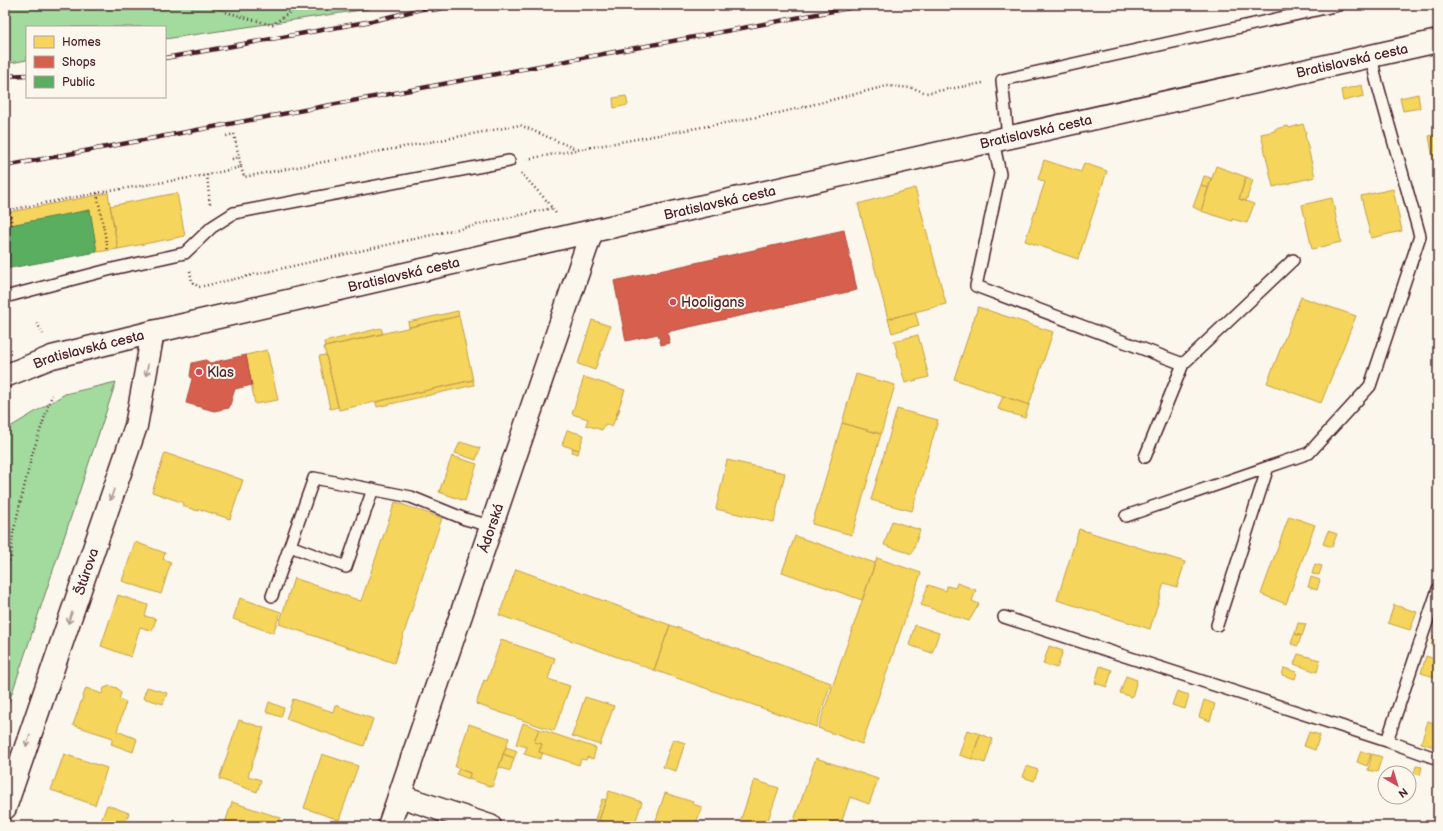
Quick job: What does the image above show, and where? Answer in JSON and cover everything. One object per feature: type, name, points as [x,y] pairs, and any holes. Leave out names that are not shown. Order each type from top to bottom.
[{"type":"street","name":"Bratislavská cesta","points":[[5,376],[52,357],[153,332],[592,231],[1438,41]]},
{"type":"street","name":"Ádorská","points":[[389,826],[592,231]]},
{"type":"street","name":"Štúrova","points":[[5,808],[136,426],[153,332]]},
{"type":"street","points":[[400,796],[490,826]]},
{"type":"lane","points":[[1183,364],[976,286],[1000,174],[1002,80],[1339,5]]},
{"type":"lane","points":[[1126,516],[1309,453],[1370,386],[1420,236],[1376,79],[1371,56]]},
{"type":"lane","points":[[5,297],[112,269],[186,253],[212,227],[234,213],[509,162]]},
{"type":"lane","points":[[1145,457],[1183,364],[1293,260]]},
{"type":"lane","points":[[1217,625],[1268,467]]},
{"type":"lane","points":[[272,596],[314,478],[411,497],[465,519],[491,526]]},
{"type":"lane","points":[[290,546],[346,567],[373,489]]},
{"type":"lane","points":[[1386,741],[1438,589]]},
{"type":"lane","points":[[1004,617],[1438,759]]},
{"type":"path","points":[[217,5],[222,11],[272,25],[300,5]]},
{"type":"path","points":[[509,162],[779,113],[887,86],[913,88],[926,93],[1002,80]]},
{"type":"path","points":[[226,136],[234,134],[244,177],[520,125],[579,150]]},
{"type":"path","points":[[232,159],[239,157]]},
{"type":"path","points":[[509,162],[552,208],[570,236]]},
{"type":"path","points":[[12,225],[9,210],[97,193],[207,175],[241,167]]},
{"type":"path","points":[[207,175],[212,227]]},
{"type":"path","points":[[97,193],[112,269]]},
{"type":"path","points":[[186,253],[192,282],[199,287],[552,208]]},
{"type":"path","points":[[36,323],[44,335]]},
{"type":"path","points":[[5,568],[10,558],[13,533],[32,455],[52,395]]},
{"type":"green space","points":[[5,5],[380,5],[368,9],[166,39],[166,26],[26,26],[26,60],[5,64]]},
{"type":"green space","points":[[116,382],[5,714],[5,430],[65,394]]},
{"type":"building: Homes","points":[[1362,85],[1364,96],[1343,101],[1341,90]]},
{"type":"building: Homes","points":[[1418,94],[1420,108],[1403,111],[1400,98]]},
{"type":"building: Homes","points":[[626,96],[628,105],[614,108],[613,98]]},
{"type":"building: Homes","points":[[1303,124],[1315,177],[1273,187],[1261,134],[1275,131],[1275,129],[1288,126],[1289,128]]},
{"type":"building: Homes","points":[[1438,134],[1438,175],[1436,175],[1429,136]]},
{"type":"building: Homes","points":[[1044,160],[1081,172],[1084,163],[1107,171],[1078,259],[1025,241],[1045,182],[1038,179]]},
{"type":"building: Homes","points":[[1216,166],[1246,177],[1239,199],[1254,204],[1247,223],[1232,219],[1232,221],[1201,211]]},
{"type":"building: Homes","points":[[1204,176],[1211,178],[1208,188],[1201,185]]},
{"type":"building: Homes","points":[[1246,177],[1253,180],[1246,201],[1239,199]]},
{"type":"building: Homes","points":[[1201,185],[1208,188],[1201,211],[1193,207]]},
{"type":"building: Homes","points":[[915,188],[946,304],[888,319],[858,204]]},
{"type":"building: Homes","points":[[1393,189],[1402,231],[1371,238],[1361,196]]},
{"type":"building: Homes","points":[[108,193],[118,249],[97,252],[90,210],[5,226],[5,213]]},
{"type":"building: Homes","points":[[177,193],[185,236],[118,249],[110,206]]},
{"type":"building: Homes","points":[[1332,198],[1341,242],[1312,249],[1302,205]]},
{"type":"building: Homes","points":[[1301,297],[1356,316],[1321,403],[1267,383]]},
{"type":"building: Homes","points":[[978,307],[1053,332],[1029,405],[954,379]]},
{"type":"building: Homes","points":[[458,311],[459,316],[409,327],[408,322]]},
{"type":"building: Homes","points":[[915,312],[919,325],[892,333],[888,319]]},
{"type":"building: Homes","points":[[459,316],[473,380],[339,410],[324,347]]},
{"type":"building: Homes","points":[[592,320],[610,326],[595,370],[578,364]]},
{"type":"building: Homes","points":[[381,328],[383,334],[325,347],[324,342]]},
{"type":"building: Homes","points":[[918,335],[929,377],[905,383],[894,341]]},
{"type":"building: Homes","points":[[267,350],[278,400],[255,404],[246,355]]},
{"type":"building: Homes","points":[[326,355],[338,407],[330,409],[319,356]]},
{"type":"building: Homes","points":[[856,374],[895,385],[881,434],[842,423]]},
{"type":"building: Homes","points":[[584,377],[625,390],[612,427],[605,424],[602,430],[586,425],[588,419],[572,414]]},
{"type":"building: Homes","points":[[473,380],[474,385],[377,407],[376,402]]},
{"type":"building: Homes","points":[[1003,396],[1029,405],[1025,418],[998,409]]},
{"type":"building: Homes","points":[[619,408],[620,409],[615,419]]},
{"type":"building: Homes","points":[[897,409],[938,420],[912,511],[871,500]]},
{"type":"building: Homes","points":[[842,423],[881,434],[852,535],[812,524]]},
{"type":"building: Homes","points":[[567,430],[584,435],[579,450],[562,445]]},
{"type":"building: Homes","points":[[460,442],[480,448],[476,460],[455,453]]},
{"type":"building: Homes","points":[[573,448],[579,450],[578,454],[572,452]]},
{"type":"building: Homes","points":[[165,453],[243,480],[230,519],[199,509],[198,511],[183,506],[184,503],[152,492]]},
{"type":"building: Homes","points":[[452,456],[477,464],[465,501],[439,492]]},
{"type":"building: Homes","points":[[727,460],[785,473],[774,522],[716,509]]},
{"type":"building: Homes","points":[[395,502],[442,518],[394,663],[279,624],[294,578],[361,601]]},
{"type":"building: Homes","points":[[1289,516],[1315,525],[1286,604],[1261,594]]},
{"type":"building: Homes","points":[[892,521],[920,530],[912,554],[884,545]]},
{"type":"building: Homes","points":[[1079,529],[1185,562],[1177,587],[1164,583],[1150,629],[1057,600]]},
{"type":"building: Homes","points":[[1328,531],[1337,534],[1332,547],[1323,544]]},
{"type":"building: Homes","points":[[795,536],[875,563],[862,600],[782,572]]},
{"type":"building: Homes","points":[[135,542],[165,553],[163,559],[171,562],[161,594],[122,581]]},
{"type":"building: Homes","points":[[877,558],[921,573],[862,744],[818,728]]},
{"type":"building: Homes","points":[[1315,564],[1322,566],[1319,575],[1312,574]]},
{"type":"building: Homes","points":[[516,569],[670,625],[654,670],[499,615]]},
{"type":"building: Homes","points":[[1311,577],[1320,580],[1317,590],[1308,587]]},
{"type":"building: Homes","points":[[957,583],[976,590],[972,601],[979,604],[969,621],[921,605],[928,585],[946,591],[947,586],[955,588]]},
{"type":"building: Homes","points":[[118,595],[148,605],[145,616],[156,619],[152,631],[140,627],[131,657],[101,646]]},
{"type":"building: Homes","points":[[240,598],[281,612],[273,633],[233,619]]},
{"type":"building: Homes","points":[[1394,605],[1417,612],[1410,630],[1388,623]]},
{"type":"building: Homes","points":[[1298,623],[1306,624],[1302,636],[1295,633]]},
{"type":"building: Homes","points":[[670,625],[831,683],[816,727],[654,670]]},
{"type":"building: Homes","points":[[915,625],[939,633],[932,653],[909,645]]},
{"type":"building: Homes","points":[[1294,634],[1301,636],[1298,646],[1291,644]]},
{"type":"building: Homes","points":[[1434,635],[1438,637],[1438,647],[1431,645]]},
{"type":"building: Homes","points":[[501,640],[555,658],[548,679],[570,686],[554,731],[476,704],[484,680],[487,681]]},
{"type":"building: Homes","points":[[1049,646],[1063,651],[1057,668],[1043,664]]},
{"type":"building: Homes","points":[[1298,654],[1320,660],[1317,672],[1294,664]]},
{"type":"building: Homes","points":[[1426,656],[1438,660],[1438,678],[1421,673]]},
{"type":"building: Homes","points":[[1100,666],[1112,670],[1107,687],[1095,683]]},
{"type":"building: Homes","points":[[1284,668],[1297,672],[1295,679],[1282,675]]},
{"type":"building: Homes","points":[[1126,676],[1137,680],[1132,697],[1120,693]]},
{"type":"building: Homes","points":[[110,686],[117,688],[121,693],[119,699],[126,702],[117,731],[137,739],[133,752],[111,744],[113,738],[73,725],[86,688],[102,694],[104,688]]},
{"type":"building: Homes","points":[[147,687],[167,693],[163,704],[143,698]]},
{"type":"building: Homes","points":[[1177,691],[1189,695],[1185,709],[1172,705]]},
{"type":"building: Homes","points":[[585,697],[614,706],[600,745],[572,736]]},
{"type":"building: Homes","points":[[293,699],[333,712],[335,705],[373,719],[364,746],[286,719]]},
{"type":"building: Homes","points":[[1204,700],[1215,704],[1210,721],[1199,717]]},
{"type":"building: Homes","points":[[269,702],[284,708],[281,717],[266,712]]},
{"type":"building: Homes","points":[[239,720],[264,728],[248,776],[261,780],[257,792],[219,779]]},
{"type":"building: Homes","points":[[1428,721],[1437,724],[1438,722],[1438,748],[1421,743]]},
{"type":"building: Homes","points":[[523,723],[539,729],[534,742],[542,744],[539,752],[543,753],[540,759],[524,754],[527,747],[516,744]]},
{"type":"building: Homes","points":[[469,724],[509,738],[492,787],[469,779],[470,773],[455,767]]},
{"type":"building: Homes","points":[[539,729],[596,748],[593,759],[587,757],[586,760],[581,759],[579,765],[539,752],[542,744],[534,742]]},
{"type":"building: Homes","points":[[967,730],[980,734],[972,759],[959,755]]},
{"type":"building: Homes","points":[[1309,732],[1320,735],[1315,750],[1304,746]]},
{"type":"building: Homes","points":[[980,734],[993,739],[985,763],[972,759]]},
{"type":"building: Homes","points":[[673,739],[685,743],[676,771],[663,767]]},
{"type":"building: Homes","points":[[506,747],[517,751],[514,758],[503,754]]},
{"type":"building: Homes","points":[[1361,751],[1371,754],[1367,766],[1357,762]]},
{"type":"building: Homes","points":[[64,754],[107,768],[95,805],[51,790]]},
{"type":"building: Homes","points":[[322,754],[358,766],[339,820],[304,808]]},
{"type":"building: Homes","points":[[503,754],[514,758],[510,771],[499,767]]},
{"type":"building: Homes","points":[[1372,754],[1382,757],[1379,765],[1377,765],[1377,772],[1368,770]]},
{"type":"building: Homes","points":[[816,758],[878,779],[869,804],[850,797],[840,826],[792,826]]},
{"type":"building: Homes","points":[[1027,766],[1038,770],[1034,781],[1023,777]]},
{"type":"building: Homes","points":[[1417,766],[1422,767],[1420,775],[1417,774]]},
{"type":"building: Homes","points":[[459,769],[470,773],[469,779],[456,774]]},
{"type":"building: Homes","points":[[754,780],[779,788],[766,826],[752,826],[740,822]]},
{"type":"building: Homes","points":[[609,791],[642,802],[634,826],[617,826],[599,820]]},
{"type":"building: Homes","points":[[665,793],[693,802],[692,804],[702,807],[695,826],[654,826]]},
{"type":"building: Homes","points":[[602,799],[606,800],[599,820],[595,819]]},
{"type":"building: Homes","points":[[232,802],[281,818],[279,826],[224,826]]},
{"type":"building: Homes","points":[[107,805],[129,813],[124,826],[107,826],[100,824]]},
{"type":"building: Shops","points":[[844,230],[857,290],[667,332],[670,343],[661,345],[658,334],[626,341],[614,281]]},
{"type":"building: Shops","points":[[246,355],[252,385],[235,389],[229,408],[214,411],[186,403],[192,379],[190,376],[192,363],[206,360],[210,363]]},
{"type":"building: Public","points":[[90,210],[97,252],[5,269],[5,226]]},
{"type":"railway","points":[[166,58],[372,21],[438,5]]},
{"type":"railway","points":[[433,10],[456,5]]},
{"type":"railway","points":[[5,166],[865,5]]},
{"type":"railway","points":[[5,76],[26,75]]},
{"type":"place","name":"Hooligans","points":[[673,302]]},
{"type":"place","name":"Klas","points":[[199,372]]}]
